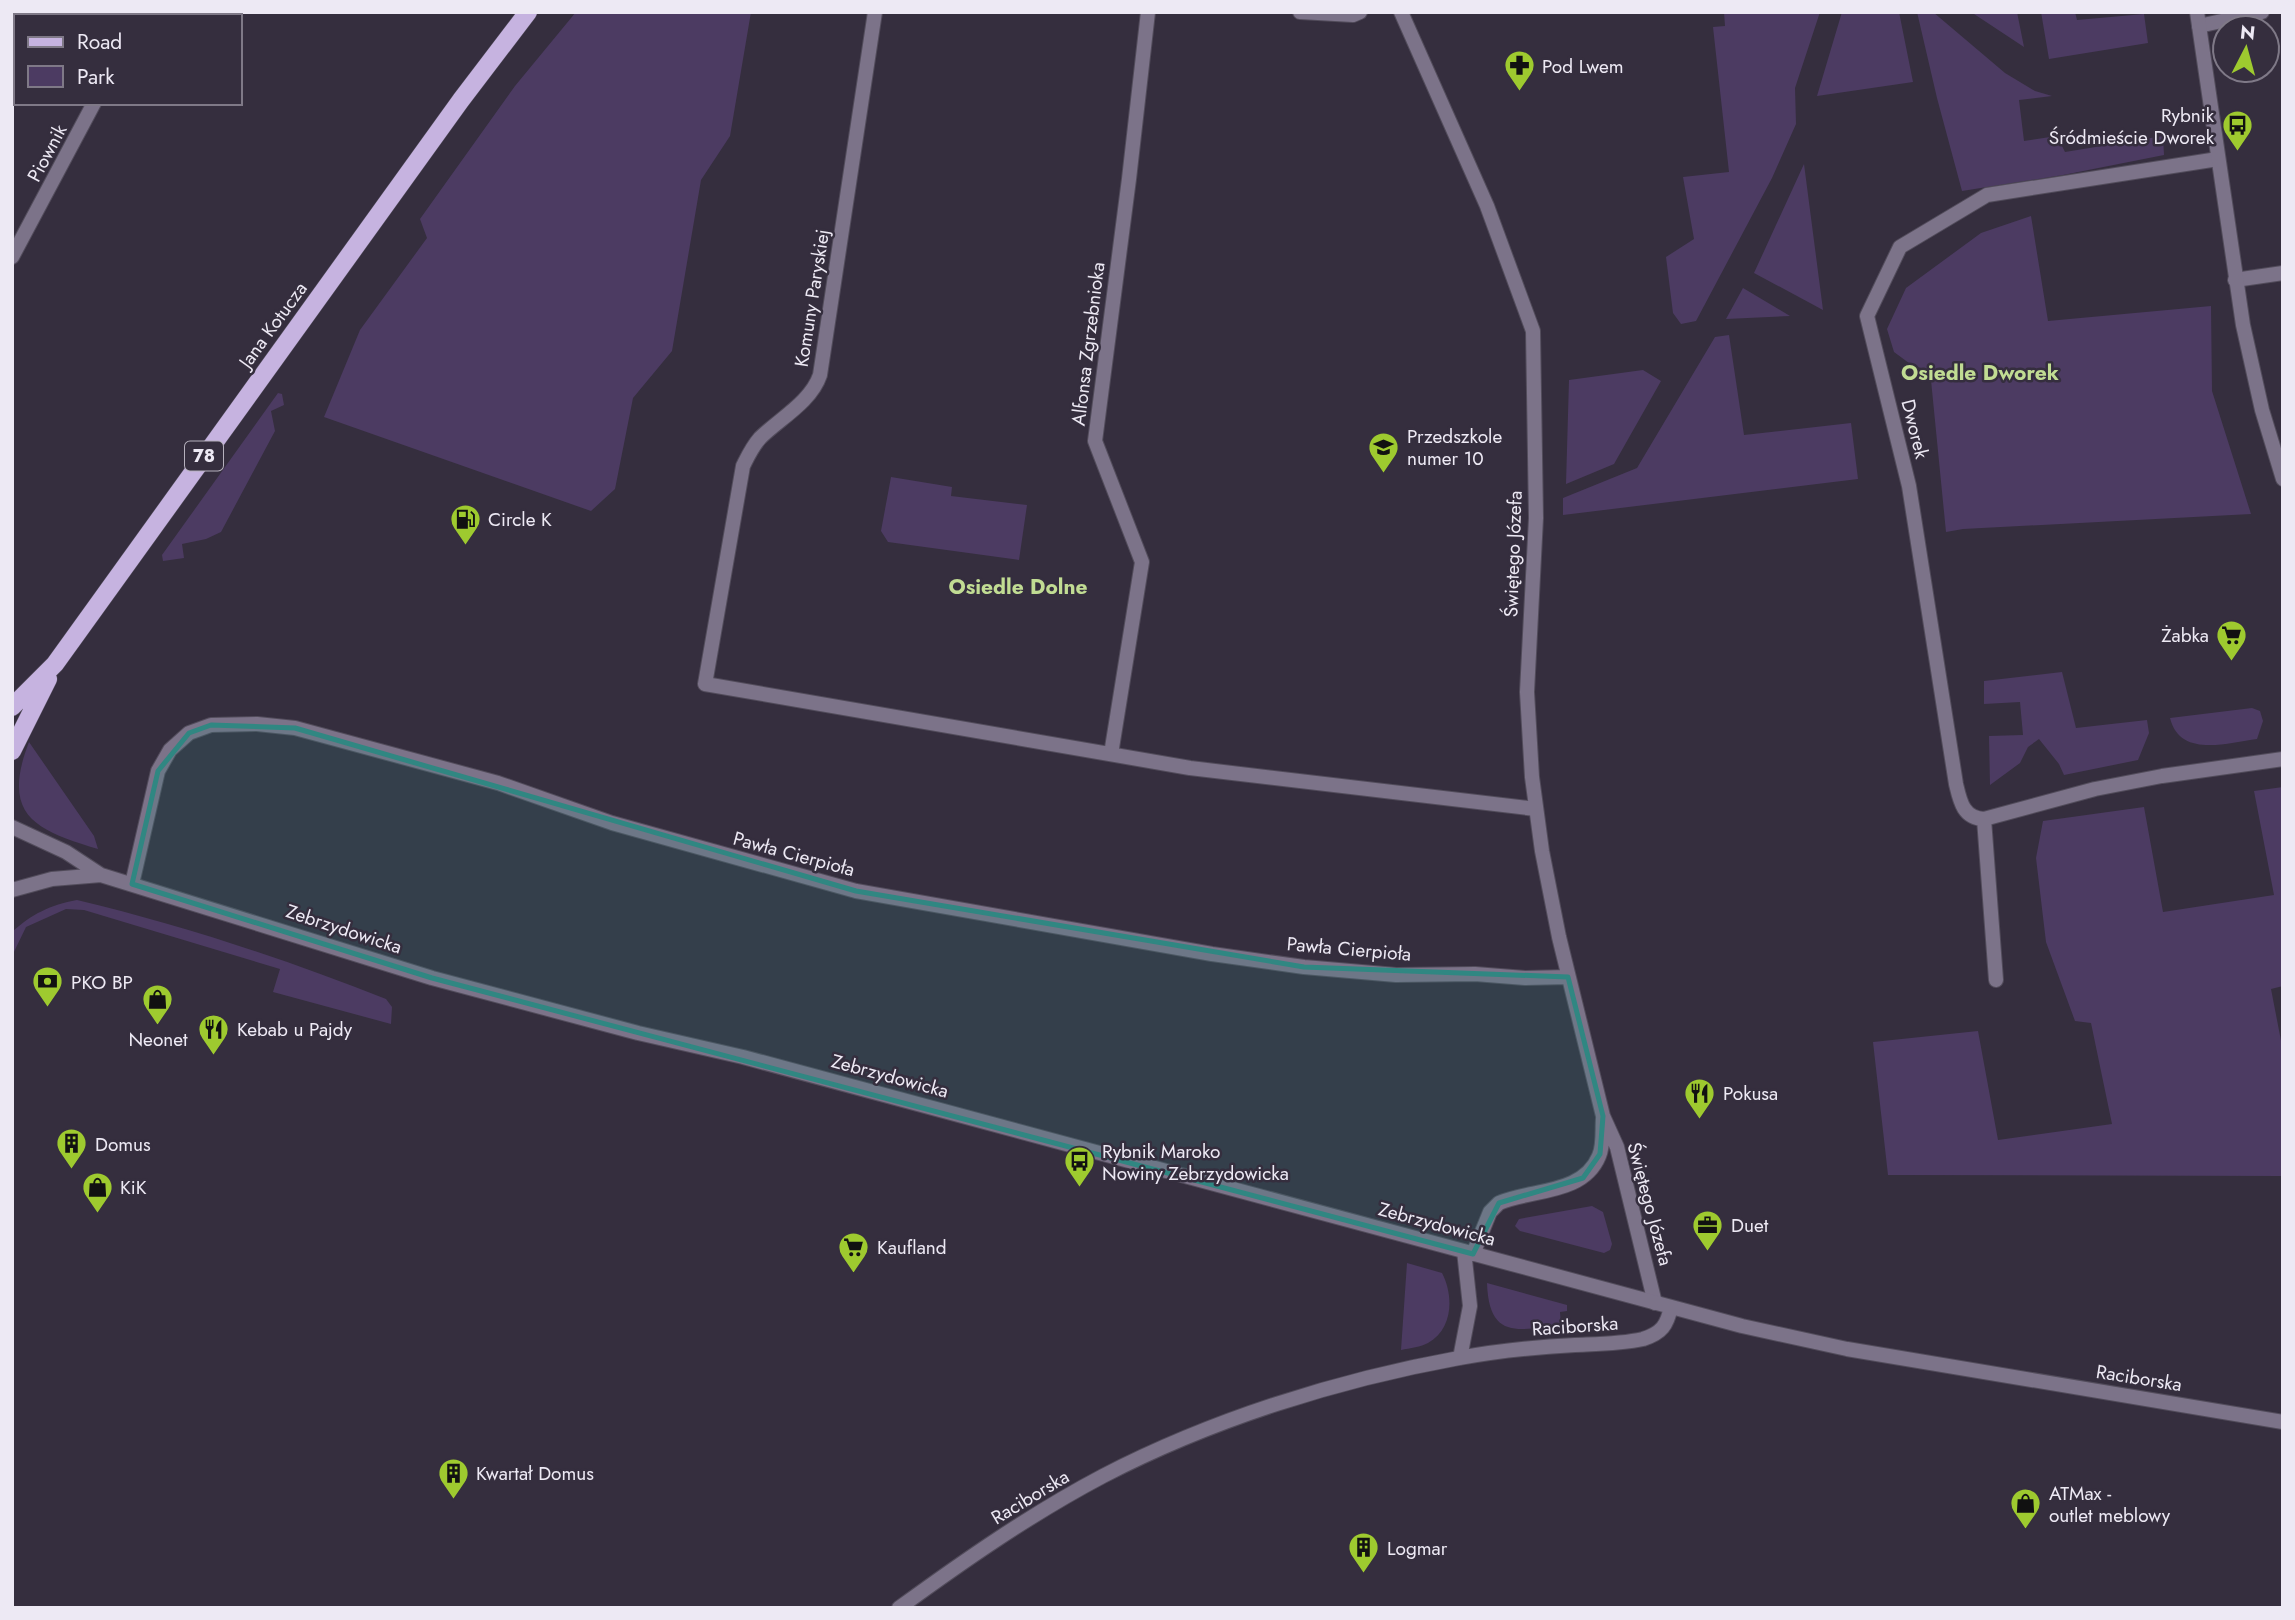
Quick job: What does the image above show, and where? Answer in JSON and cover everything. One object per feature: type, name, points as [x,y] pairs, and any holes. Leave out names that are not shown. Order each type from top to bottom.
[{"type":"main road","name":"Jana Kotucza","points":[[12,708],[55,664],[461,100],[528,12]]},
{"type":"main road","name":"Jana Kotucza","points":[[12,751],[55,664]]},
{"type":"street","name":"Komuny Paryskiej","points":[[875,12],[820,375],[812,389],[760,439],[743,466],[705,684],[1111,754]]},
{"type":"street","name":"Alfonsa Zgrzebnioka","points":[[1111,754],[1142,562],[1095,441],[1131,168],[1148,12]]},
{"type":"street","points":[[1300,12],[1353,15],[1360,12]]},
{"type":"street","name":"Świętego Józefa","points":[[1401,12],[1487,206],[1532,331],[1536,518],[1527,692],[1528,736],[1536,809],[1549,895],[1603,1116],[1617,1147],[1655,1303]]},
{"type":"street","points":[[2262,12],[2198,19],[2235,281],[2255,382],[2283,479]]},
{"type":"street","name":"Piownik","points":[[12,257],[93,105]]},
{"type":"street","name":"Dworek","points":[[1984,819],[1967,814],[1961,804],[1909,486],[1867,316],[1900,247],[1987,195],[2218,159]]},
{"type":"street","points":[[2235,281],[2283,273]]},
{"type":"street","name":"Pawła Cierpioła","points":[[132,884],[158,771],[170,750],[189,733],[211,725],[257,724],[295,728],[498,783],[612,823],[856,891],[1212,954],[1304,967],[1396,975],[1569,977]]},
{"type":"street","points":[[1111,754],[1228,773],[1536,809]]},
{"type":"street","points":[[1996,980],[1984,819],[2095,789],[2162,776],[2283,759]]},
{"type":"street","name":"Zebrzydowicka","points":[[12,827],[65,852],[101,875],[432,978],[638,1033],[743,1056],[1671,1307]]},
{"type":"street","name":"Zebrzydowicka","points":[[12,890],[51,879],[101,875]]},
{"type":"street","name":"Świętego Józefa","points":[[1469,1252],[1496,1205],[1572,1183],[1587,1173],[1600,1154],[1603,1116]]},
{"type":"street","points":[[1460,1358],[1470,1306],[1469,1252]]},
{"type":"street","name":"Raciborska","points":[[899,1608],[1025,1521],[1129,1464],[1198,1434],[1289,1401],[1386,1374],[1460,1358],[1527,1348],[1643,1339],[1665,1328],[1671,1307],[1847,1349],[2283,1422]]},
{"type":"highlighted area","points":[[211,725],[295,728],[856,891],[1304,967],[1568,977],[1603,1116],[1600,1154],[1583,1178],[1499,1203],[1473,1254],[432,978],[132,884],[158,771],[189,733]]},
{"type":"green space","points":[[576,12],[751,12],[730,136],[701,180],[672,351],[633,398],[615,489],[591,511],[324,417],[360,330],[427,238],[420,219],[515,86]]},
{"type":"green space","points":[[1724,12],[1820,12],[1795,88],[1796,124],[1772,178],[1696,321],[1681,324],[1673,313],[1666,257],[1694,239],[1683,177],[1729,172],[1713,27],[1725,26]]},
{"type":"green space","points":[[1842,12],[1899,12],[1913,82],[1817,96]]},
{"type":"green space","points":[[1917,12],[1933,12],[2005,73],[2035,91],[2052,96],[2019,100],[2024,141],[2057,136],[2065,152],[2163,136],[2164,155],[1962,191]]},
{"type":"green space","points":[[1971,12],[2017,12],[2024,47]]},
{"type":"green space","points":[[2041,12],[2075,12],[2077,20],[2144,14],[2148,43],[2049,59]]},
{"type":"green space","points":[[1804,164],[1823,310],[1754,273]]},
{"type":"green space","points":[[2031,216],[2048,321],[2211,306],[2212,391],[2251,514],[1946,532],[1930,370],[1913,366],[1894,352],[1887,329],[1906,288],[1981,233]]},
{"type":"green space","points":[[1743,288],[1790,316],[1726,319]]},
{"type":"green space","points":[[1729,335],[1744,435],[1851,423],[1858,479],[1563,515],[1563,498],[1637,468],[1715,337]]},
{"type":"green space","points":[[1643,370],[1661,381],[1614,464],[1566,484],[1569,380]]},
{"type":"green space","points":[[278,393],[282,394],[284,405],[271,411],[275,431],[221,532],[206,539],[182,544],[184,558],[163,561],[162,555]]},
{"type":"green space","points":[[891,477],[952,487],[951,496],[1027,505],[1019,560],[888,542],[881,531]]},
{"type":"green space","points":[[2062,672],[2076,728],[2147,720],[2149,733],[2138,760],[2064,775],[2059,764],[2039,739],[2028,747],[2020,763],[1990,785],[1989,736],[2023,735],[2020,702],[1984,704],[1984,681]]},
{"type":"green space","points":[[2252,708],[2260,711],[2263,721],[2257,739],[2218,745],[2183,739],[2175,731],[2170,718]]},
{"type":"green space","points":[[29,742],[94,836],[98,849],[42,827],[22,804],[19,788],[21,767]]},
{"type":"green space","points":[[2283,787],[2283,986],[2271,989],[2283,1051],[2283,1176],[1888,1175],[1873,1042],[1978,1031],[1998,1140],[2112,1124],[2091,1023],[2075,1021],[2046,942],[2036,858],[2043,821],[2144,807],[2163,912],[2274,895],[2254,791]]},
{"type":"green space","points":[[77,900],[233,944],[386,999],[392,1007],[391,1024],[273,992],[280,969],[84,910],[66,909],[26,927],[12,956],[12,932],[42,911]]},
{"type":"green space","points":[[1592,1206],[1603,1212],[1612,1244],[1610,1250],[1604,1253],[1520,1231],[1515,1226],[1519,1219]]},
{"type":"green space","points":[[1407,1263],[1442,1273],[1448,1292],[1449,1311],[1447,1321],[1436,1337],[1425,1344],[1401,1350]]},
{"type":"green space","points":[[1487,1283],[1567,1305],[1567,1311],[1560,1312],[1561,1325],[1519,1329],[1500,1323],[1493,1314]]},
{"type":"place","name":"Pod Lwem","points":[[1519,93]]},
{"type":"place","name":"Rybnik Śródmieście Dworek","points":[[2237,153]]},
{"type":"place","name":"Przedszkole numer 10","points":[[1384,474]]},
{"type":"place","name":"Circle K","points":[[465,546]]},
{"type":"place","name":"Żabka","points":[[2232,662]]},
{"type":"place","name":"PKO BP","points":[[48,1009]]},
{"type":"place","name":"Neonet","points":[[158,1027]]},
{"type":"place","name":"Kebab u Pajdy","points":[[214,1056]]},
{"type":"place","name":"Pokusa","points":[[1700,1120]]},
{"type":"place","name":"Domus","points":[[72,1171]]},
{"type":"place","name":"Rybnik Maroko Nowiny Zebrzydowicka","points":[[1079,1189]]},
{"type":"place","name":"KiK","points":[[97,1214]]},
{"type":"place","name":"Duet","points":[[1708,1252]]},
{"type":"place","name":"Kaufland","points":[[854,1274]]},
{"type":"place","name":"Kwartał Domus","points":[[453,1500]]},
{"type":"place","name":"ATMax - outlet meblowy","points":[[2026,1531]]},
{"type":"place","name":"Logmar","points":[[1364,1575]]},
{"type":"district","name":"Osiedle Dworek","points":[[1980,373]]},
{"type":"district","name":"Osiedle Dolne","points":[[1018,587]]}]
